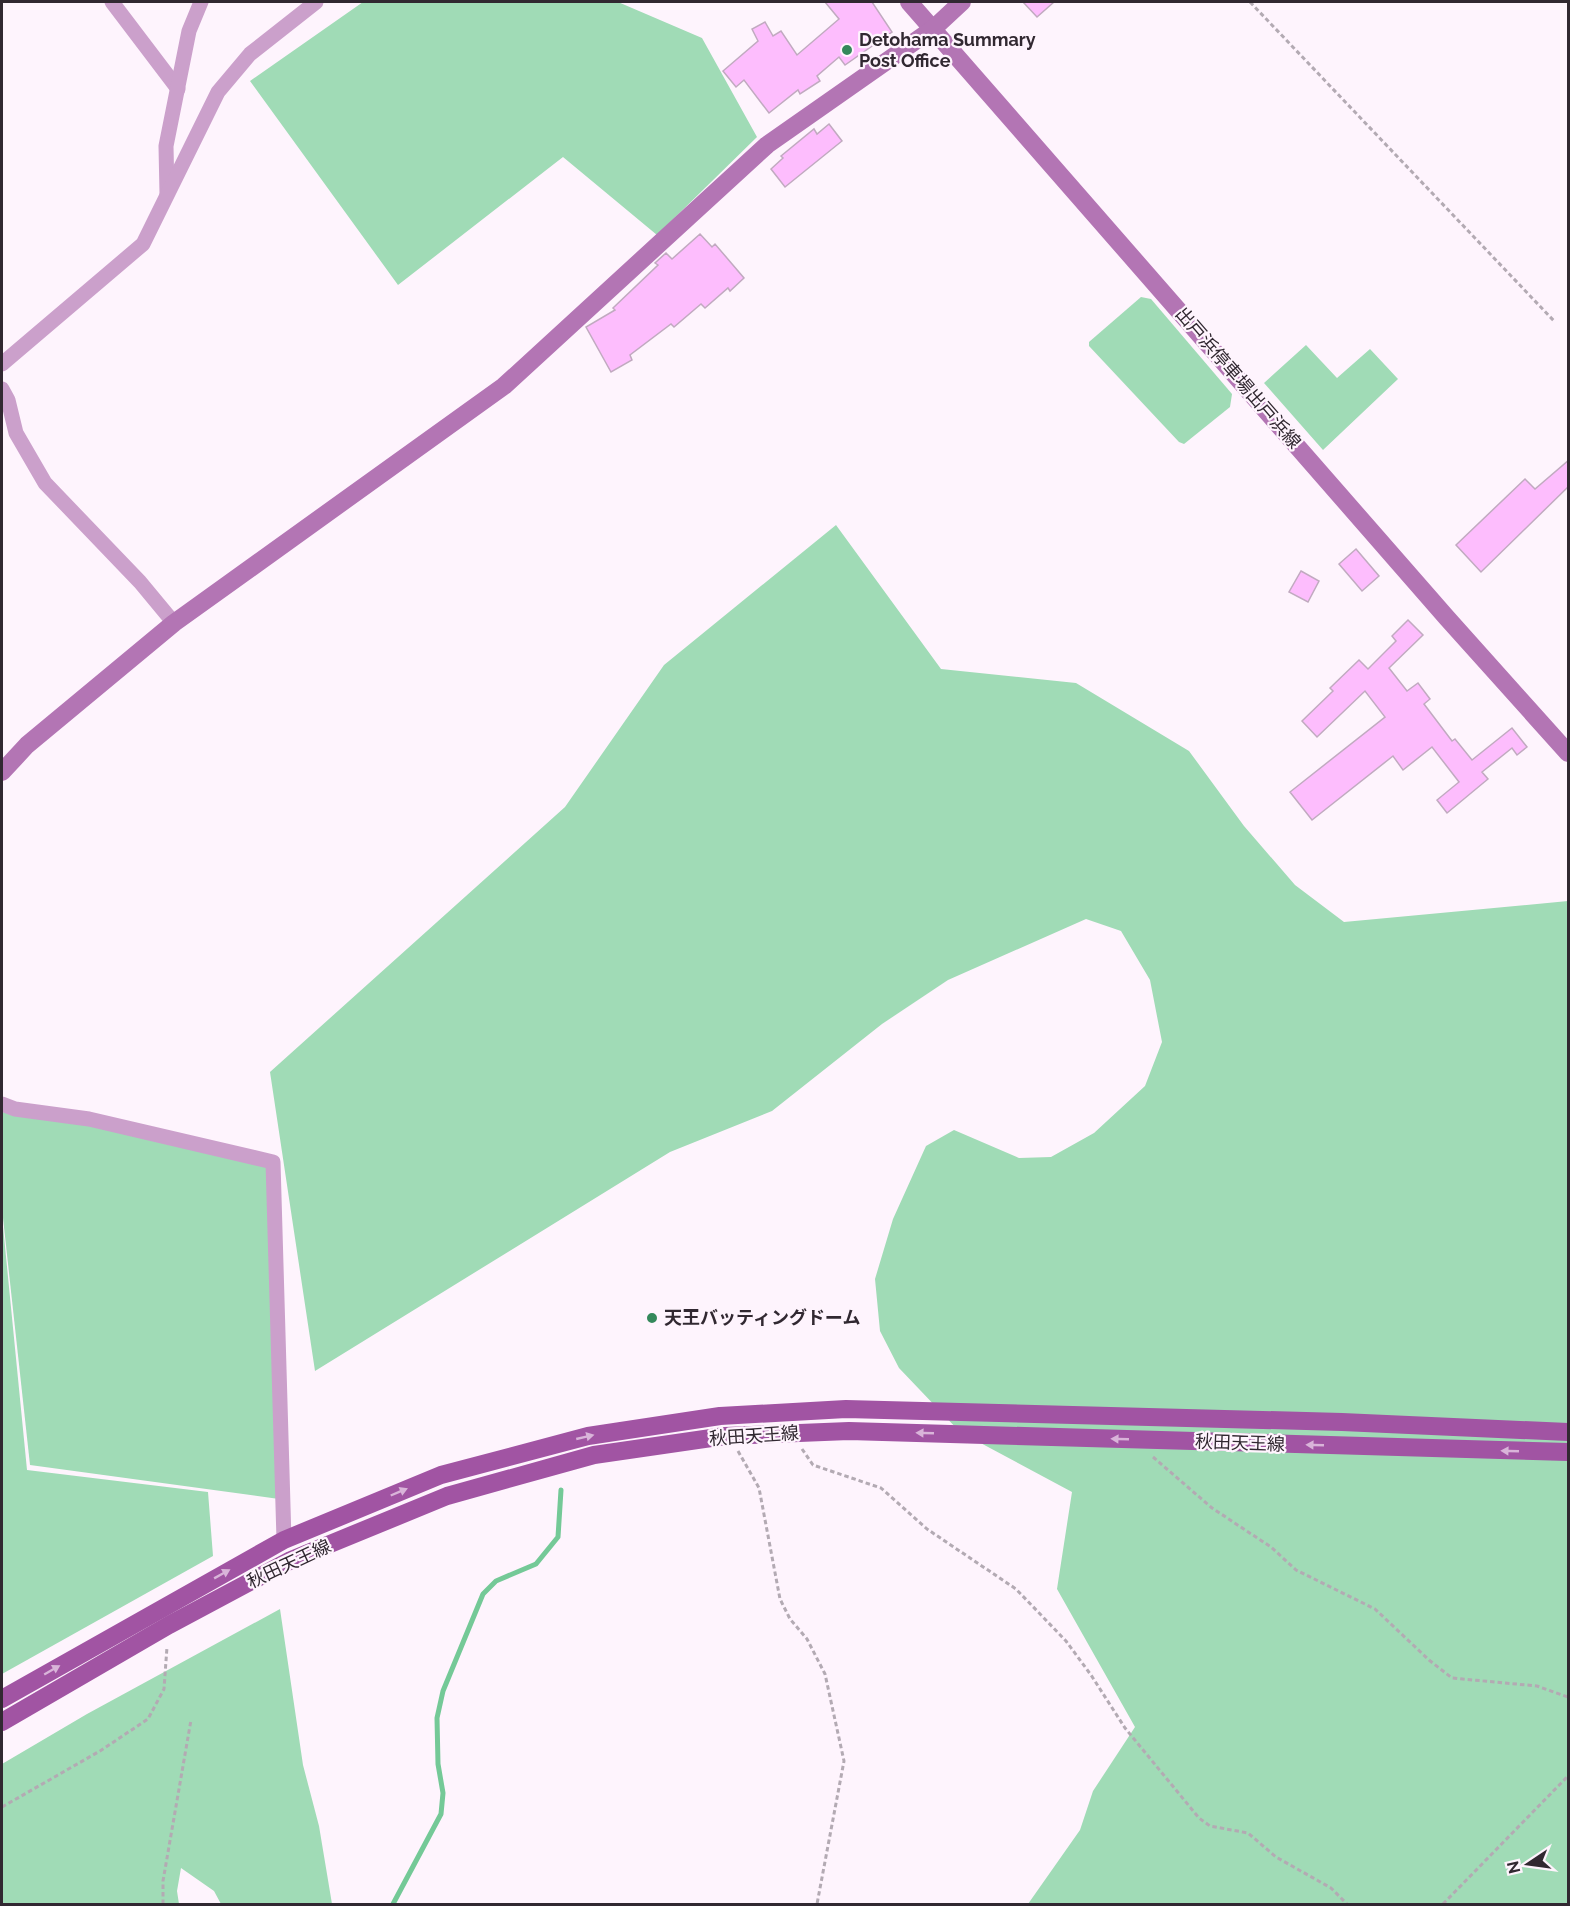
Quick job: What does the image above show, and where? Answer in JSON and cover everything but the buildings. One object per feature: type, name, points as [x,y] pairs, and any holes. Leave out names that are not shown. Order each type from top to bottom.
[{"type":"main road","name":"秋田天王線","points":[[2,1699],[284,1540],[441,1474],[588,1436],[720,1416],[846,1409],[1342,1422],[1569,1432]]},
{"type":"main road","name":"秋田天王線","points":[[2,1722],[169,1625],[291,1560],[447,1496],[594,1455],[729,1436],[849,1431],[1569,1452]]},
{"type":"street","points":[[112,2],[178,89]]},
{"type":"street","points":[[167,197],[166,146],[189,31],[201,2]]},
{"type":"street","points":[[2,363],[143,244],[218,92],[250,54],[316,2]]},
{"type":"street","name":"出戸浜停車場出戸浜線","points":[[909,2],[1447,618],[1569,753]]},
{"type":"street","points":[[2,772],[27,745],[174,623],[504,386],[646,253],[767,145],[934,28],[962,2]]},
{"type":"street","points":[[2,389],[8,400],[16,433],[45,483],[140,582],[174,623]]},
{"type":"street","points":[[2,1104],[15,1109],[89,1119],[273,1162],[284,1540]]},
{"type":"path","points":[[1250,2],[1555,322]]},
{"type":"path","points":[[798,1433],[801,1449],[813,1465],[881,1488],[927,1529],[1016,1589],[1066,1641],[1125,1728],[1198,1818],[1210,1826],[1248,1833],[1276,1857],[1331,1888],[1347,1905]]},
{"type":"path","points":[[729,1436],[759,1488],[780,1599],[790,1619],[807,1640],[825,1674],[842,1750],[844,1761],[817,1905]]},
{"type":"path","points":[[1143,1440],[1153,1458],[1212,1508],[1271,1547],[1296,1570],[1375,1609],[1429,1660],[1452,1678],[1537,1686],[1569,1697]]},
{"type":"path","points":[[2,1807],[100,1751],[148,1719],[164,1689],[169,1625]]},
{"type":"path","points":[[163,1905],[163,1881],[191,1720]]},
{"type":"path","points":[[1443,1905],[1569,1776]]},
{"type":"green space","points":[[363,2],[618,2],[702,38],[757,137],[657,235],[563,157],[398,285],[250,81]]},
{"type":"green space","points":[[1141,297],[1151,299],[1232,394],[1230,407],[1184,444],[1179,442],[1089,346],[1089,342]]},
{"type":"green space","points":[[1306,345],[1337,378],[1370,349],[1398,379],[1323,450],[1264,383]]},
{"type":"green space","points":[[836,525],[941,669],[1076,683],[1189,751],[1244,826],[1295,885],[1344,922],[1568,901],[1568,1904],[1028,1904],[1080,1830],[1093,1791],[1135,1727],[1057,1589],[1072,1492],[960,1432],[899,1368],[880,1331],[875,1279],[893,1219],[926,1146],[954,1130],[1019,1158],[1051,1157],[1094,1133],[1145,1086],[1162,1042],[1150,980],[1121,931],[1086,919],[948,980],[882,1024],[772,1111],[670,1152],[315,1371],[270,1072],[565,807],[664,665]]},
{"type":"green space","points":[[2,1112],[84,1122],[269,1165],[279,1499],[30,1465],[2,1209]]},
{"type":"green space","points":[[2,1216],[27,1470],[208,1492],[213,1556],[2,1674]]},
{"type":"green space","points":[[280,1609],[303,1765],[319,1826],[332,1904],[221,1904],[214,1891],[181,1868],[177,1891],[179,1904],[2,1904],[2,1764],[87,1714]]},
{"type":"waterway","points":[[393,1904],[441,1814],[443,1793],[438,1764],[437,1718],[443,1691],[483,1594],[496,1581],[536,1564],[558,1537],[561,1490]]},
{"type":"place","name":"Detohama Summary Post Office","points":[[847,50]]},
{"type":"place","name":"天王バッティングドーム","points":[[652,1318]]}]
